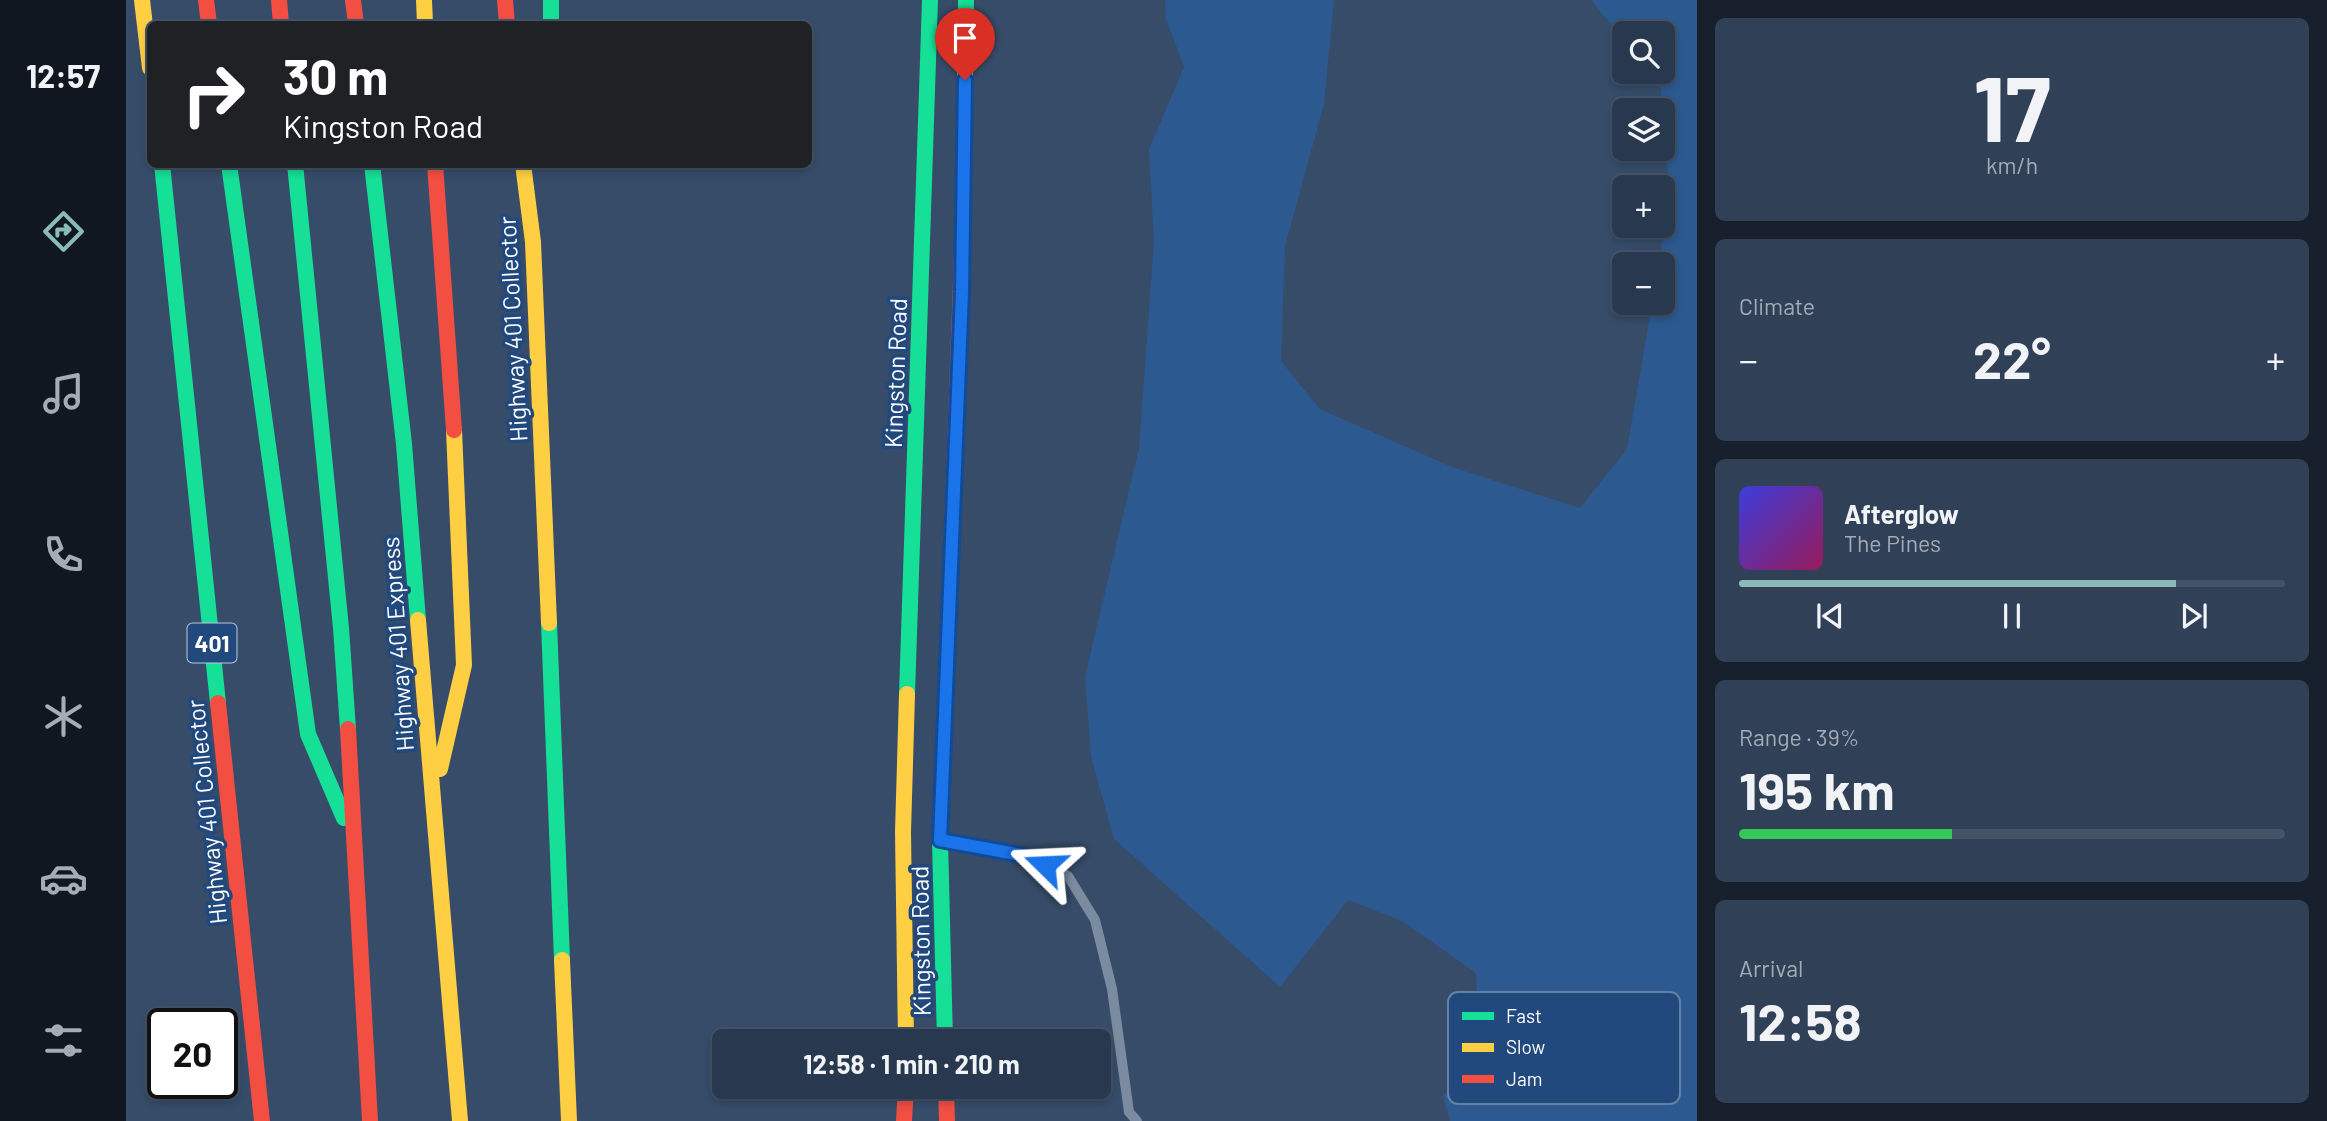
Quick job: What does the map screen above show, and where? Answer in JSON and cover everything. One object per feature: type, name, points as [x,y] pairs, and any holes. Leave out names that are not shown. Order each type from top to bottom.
[{"type":"main road","points":[[142,0],[147,42]]},
{"type":"main road","points":[[206,0],[209,21]]},
{"type":"main road","points":[[279,0],[281,21]]},
{"type":"main road","points":[[354,0],[356,21]]},
{"type":"main road","points":[[424,0],[425,21]]},
{"type":"main road","points":[[506,0],[507,21]]},
{"type":"main road","points":[[551,0],[551,21]]},
{"type":"main road","name":"Kingston Road","points":[[906,1029],[930,0]]},
{"type":"main road","name":"Kingston Road","points":[[944,1029],[934,839],[962,292],[966,0]]},
{"type":"main road","points":[[131,52],[146,88]]},
{"type":"main road","name":"Highway 401 Collector","points":[[162,168],[262,1121]]},
{"type":"main road","points":[[230,168],[308,734],[356,846]]},
{"type":"main road","points":[[295,168],[341,628],[356,846],[370,1121]]},
{"type":"main road","name":"Highway 401 Express","points":[[372,168],[404,444],[460,1121]]},
{"type":"main road","points":[[432,805],[464,665],[451,370],[435,168]]},
{"type":"main road","name":"Highway 401 Collector","points":[[524,168],[533,242],[569,1121]]},
{"type":"main road","points":[[533,242],[540,168]]},
{"type":"main road","points":[[904,1121],[905,1099]]},
{"type":"main road","points":[[946,1099],[947,1121]]},
{"type":"lane","points":[[934,839],[1021,855],[1068,876],[1095,920],[1112,989],[1129,1112],[1138,1121]]},
{"type":"shaded area","points":[[1165,0],[1334,0],[1324,104],[1285,246],[1281,361],[1320,409],[1452,467],[1580,508],[1627,449],[1650,315],[1675,315],[1675,252],[1661,252],[1663,238],[1675,238],[1675,175],[1668,175],[1667,161],[1675,161],[1675,98],[1662,98],[1658,84],[1675,84],[1675,21],[1612,21],[1612,26],[1591,0],[1697,0],[1697,1121],[1450,1121],[1443,1095],[1448,1093],[1448,1104],[1680,1104],[1680,992],[1477,992],[1476,973],[1402,921],[1348,900],[1280,987],[1114,839],[1091,757],[1085,677],[1139,448],[1154,241],[1149,149],[1184,67],[1166,19]]},
{"type":"traffic: fast","points":[[551,0],[551,21]]},
{"type":"traffic: fast","points":[[907,694],[930,0]]},
{"type":"traffic: fast","points":[[963,228],[966,0]]},
{"type":"traffic: fast","points":[[162,168],[218,703]]},
{"type":"traffic: fast","points":[[230,168],[308,734],[344,818]]},
{"type":"traffic: fast","points":[[295,168],[341,628],[348,729]]},
{"type":"traffic: fast","points":[[372,168],[404,444],[418,620]]},
{"type":"traffic: fast","points":[[549,623],[562,960]]},
{"type":"traffic: fast","points":[[945,1029],[940,840],[947,663]]},
{"type":"traffic: slow","points":[[142,0],[147,42]]},
{"type":"traffic: slow","points":[[424,0],[425,21]]},
{"type":"traffic: slow","points":[[524,168],[533,242],[549,623]]},
{"type":"traffic: slow","points":[[440,769],[464,665],[454,430]]},
{"type":"traffic: slow","points":[[418,620],[460,1121]]},
{"type":"traffic: slow","points":[[906,1029],[903,832],[907,694]]},
{"type":"traffic: slow","points":[[562,960],[569,1121]]},
{"type":"traffic: jam","points":[[206,0],[209,21]]},
{"type":"traffic: jam","points":[[279,0],[281,21]]},
{"type":"traffic: jam","points":[[353,0],[356,21]]},
{"type":"traffic: jam","points":[[505,0],[507,21]]},
{"type":"traffic: jam","points":[[435,168],[454,430]]},
{"type":"traffic: jam","points":[[947,663],[963,228]]},
{"type":"traffic: jam","points":[[218,703],[262,1121]]},
{"type":"traffic: jam","points":[[348,729],[370,1121]]},
{"type":"traffic: jam","points":[[904,1121],[905,1099]]},
{"type":"traffic: jam","points":[[946,1099],[947,1121]]},
{"type":"route","points":[[965,80],[962,292],[940,840],[1021,855],[1045,865]]}]
